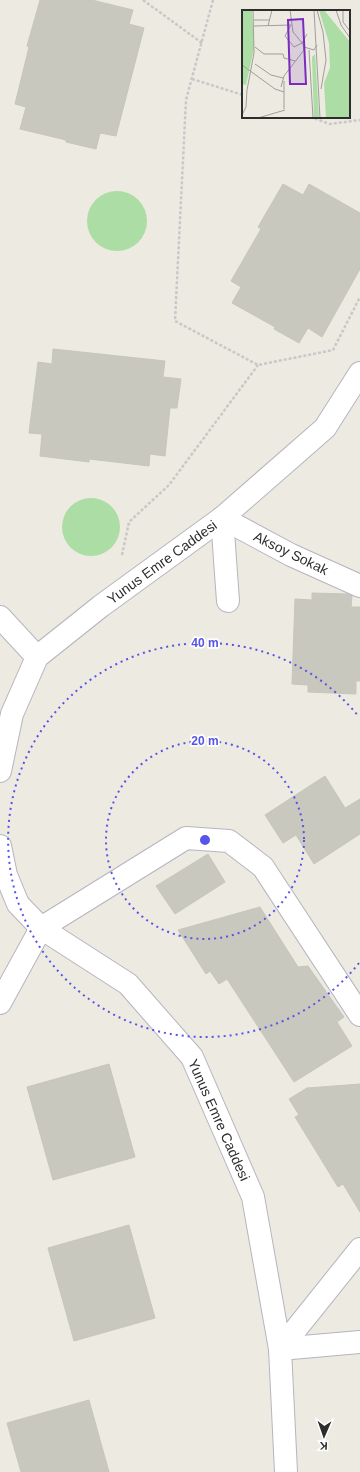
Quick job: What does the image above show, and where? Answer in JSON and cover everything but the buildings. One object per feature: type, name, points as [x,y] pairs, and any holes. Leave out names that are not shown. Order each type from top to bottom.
[{"type":"street","name":"Yunus Emre Caddesi","points":[[0,771],[12,714],[37,657],[113,598],[222,518],[325,428],[360,373]]},
{"type":"street","name":"Aksoy Sokak","points":[[222,518],[291,555],[360,586]]},
{"type":"street","points":[[222,518],[228,601]]},
{"type":"street","points":[[0,617],[37,657]]},
{"type":"street","points":[[0,1003],[41,928],[186,838],[229,841],[263,867],[360,1015]]},
{"type":"street","name":"Yunus Emre Caddesi","points":[[0,846],[6,875],[18,904],[41,928],[128,984],[192,1057],[253,1197],[280,1349],[286,1472]]},
{"type":"street","points":[[280,1349],[360,1249]]},
{"type":"street","points":[[280,1349],[360,1342]]},
{"type":"path","points":[[143,0],[202,43]]},
{"type":"path","points":[[213,0],[186,100],[174,321],[258,365],[333,350],[360,297]]},
{"type":"path","points":[[192,79],[242,95]]},
{"type":"path","points":[[313,118],[330,124],[360,120]]},
{"type":"path","points":[[113,598],[129,522],[169,485],[258,365]]},
{"type":"green space","points":[[117,191],[133,196],[138,200],[142,205],[147,221],[142,237],[138,242],[133,246],[117,251],[101,246],[96,242],[92,237],[87,221],[92,205],[96,200],[101,196]]},
{"type":"green space","points":[[85,498],[97,498],[112,506],[120,521],[120,533],[112,548],[97,556],[85,556],[70,548],[62,533],[62,521],[70,506]]}]
